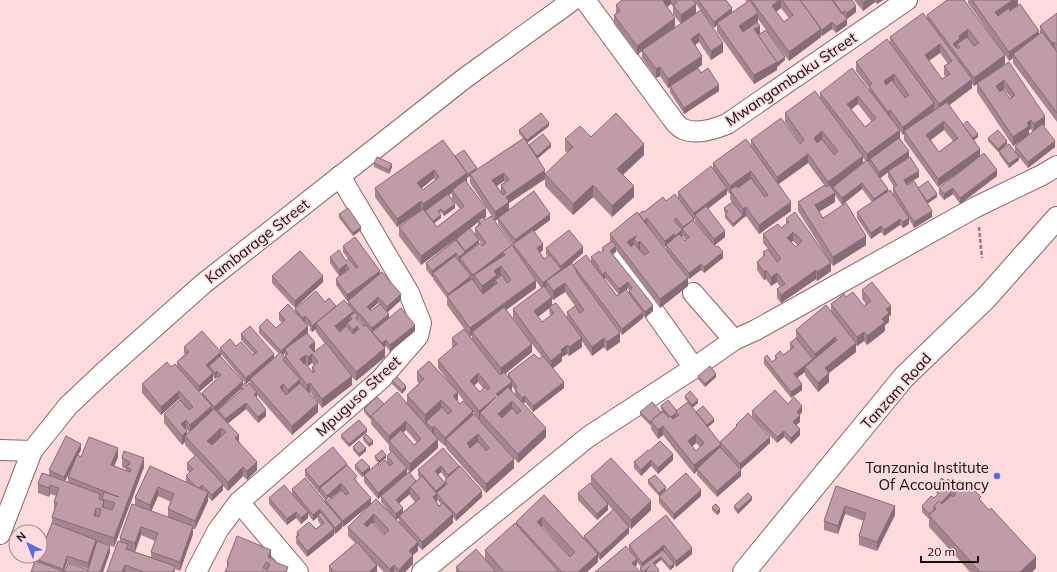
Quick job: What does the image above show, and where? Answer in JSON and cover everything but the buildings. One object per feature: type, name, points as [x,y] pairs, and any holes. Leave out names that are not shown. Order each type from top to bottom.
[{"type":"highway","name":"Tanzam Road","points":[[744,572],[904,377],[986,298],[1057,218]]},
{"type":"street","name":"Kambarage Street","points":[[0,534],[32,451],[68,406],[203,284],[465,78],[573,0]]},
{"type":"street","name":"Mwangambaku Street","points":[[585,0],[671,117],[682,128],[695,131],[712,130],[727,124],[907,0]]},
{"type":"street","points":[[422,572],[588,437],[734,340],[756,330],[976,207],[1042,175],[1057,166]]},
{"type":"street","name":"Mpuguso Street","points":[[196,572],[218,530],[239,502],[381,379],[418,336],[421,323],[409,293],[340,176]]},
{"type":"street","points":[[614,255],[694,368]]},
{"type":"street","points":[[693,293],[734,340]]},
{"type":"street","points":[[0,450],[32,451]]},
{"type":"street","points":[[239,502],[298,572]]},
{"type":"path","points":[[976,207],[982,258]]},
{"type":"place","name":"Tanzania Institute Of Accountancy","points":[[997,476]]}]
